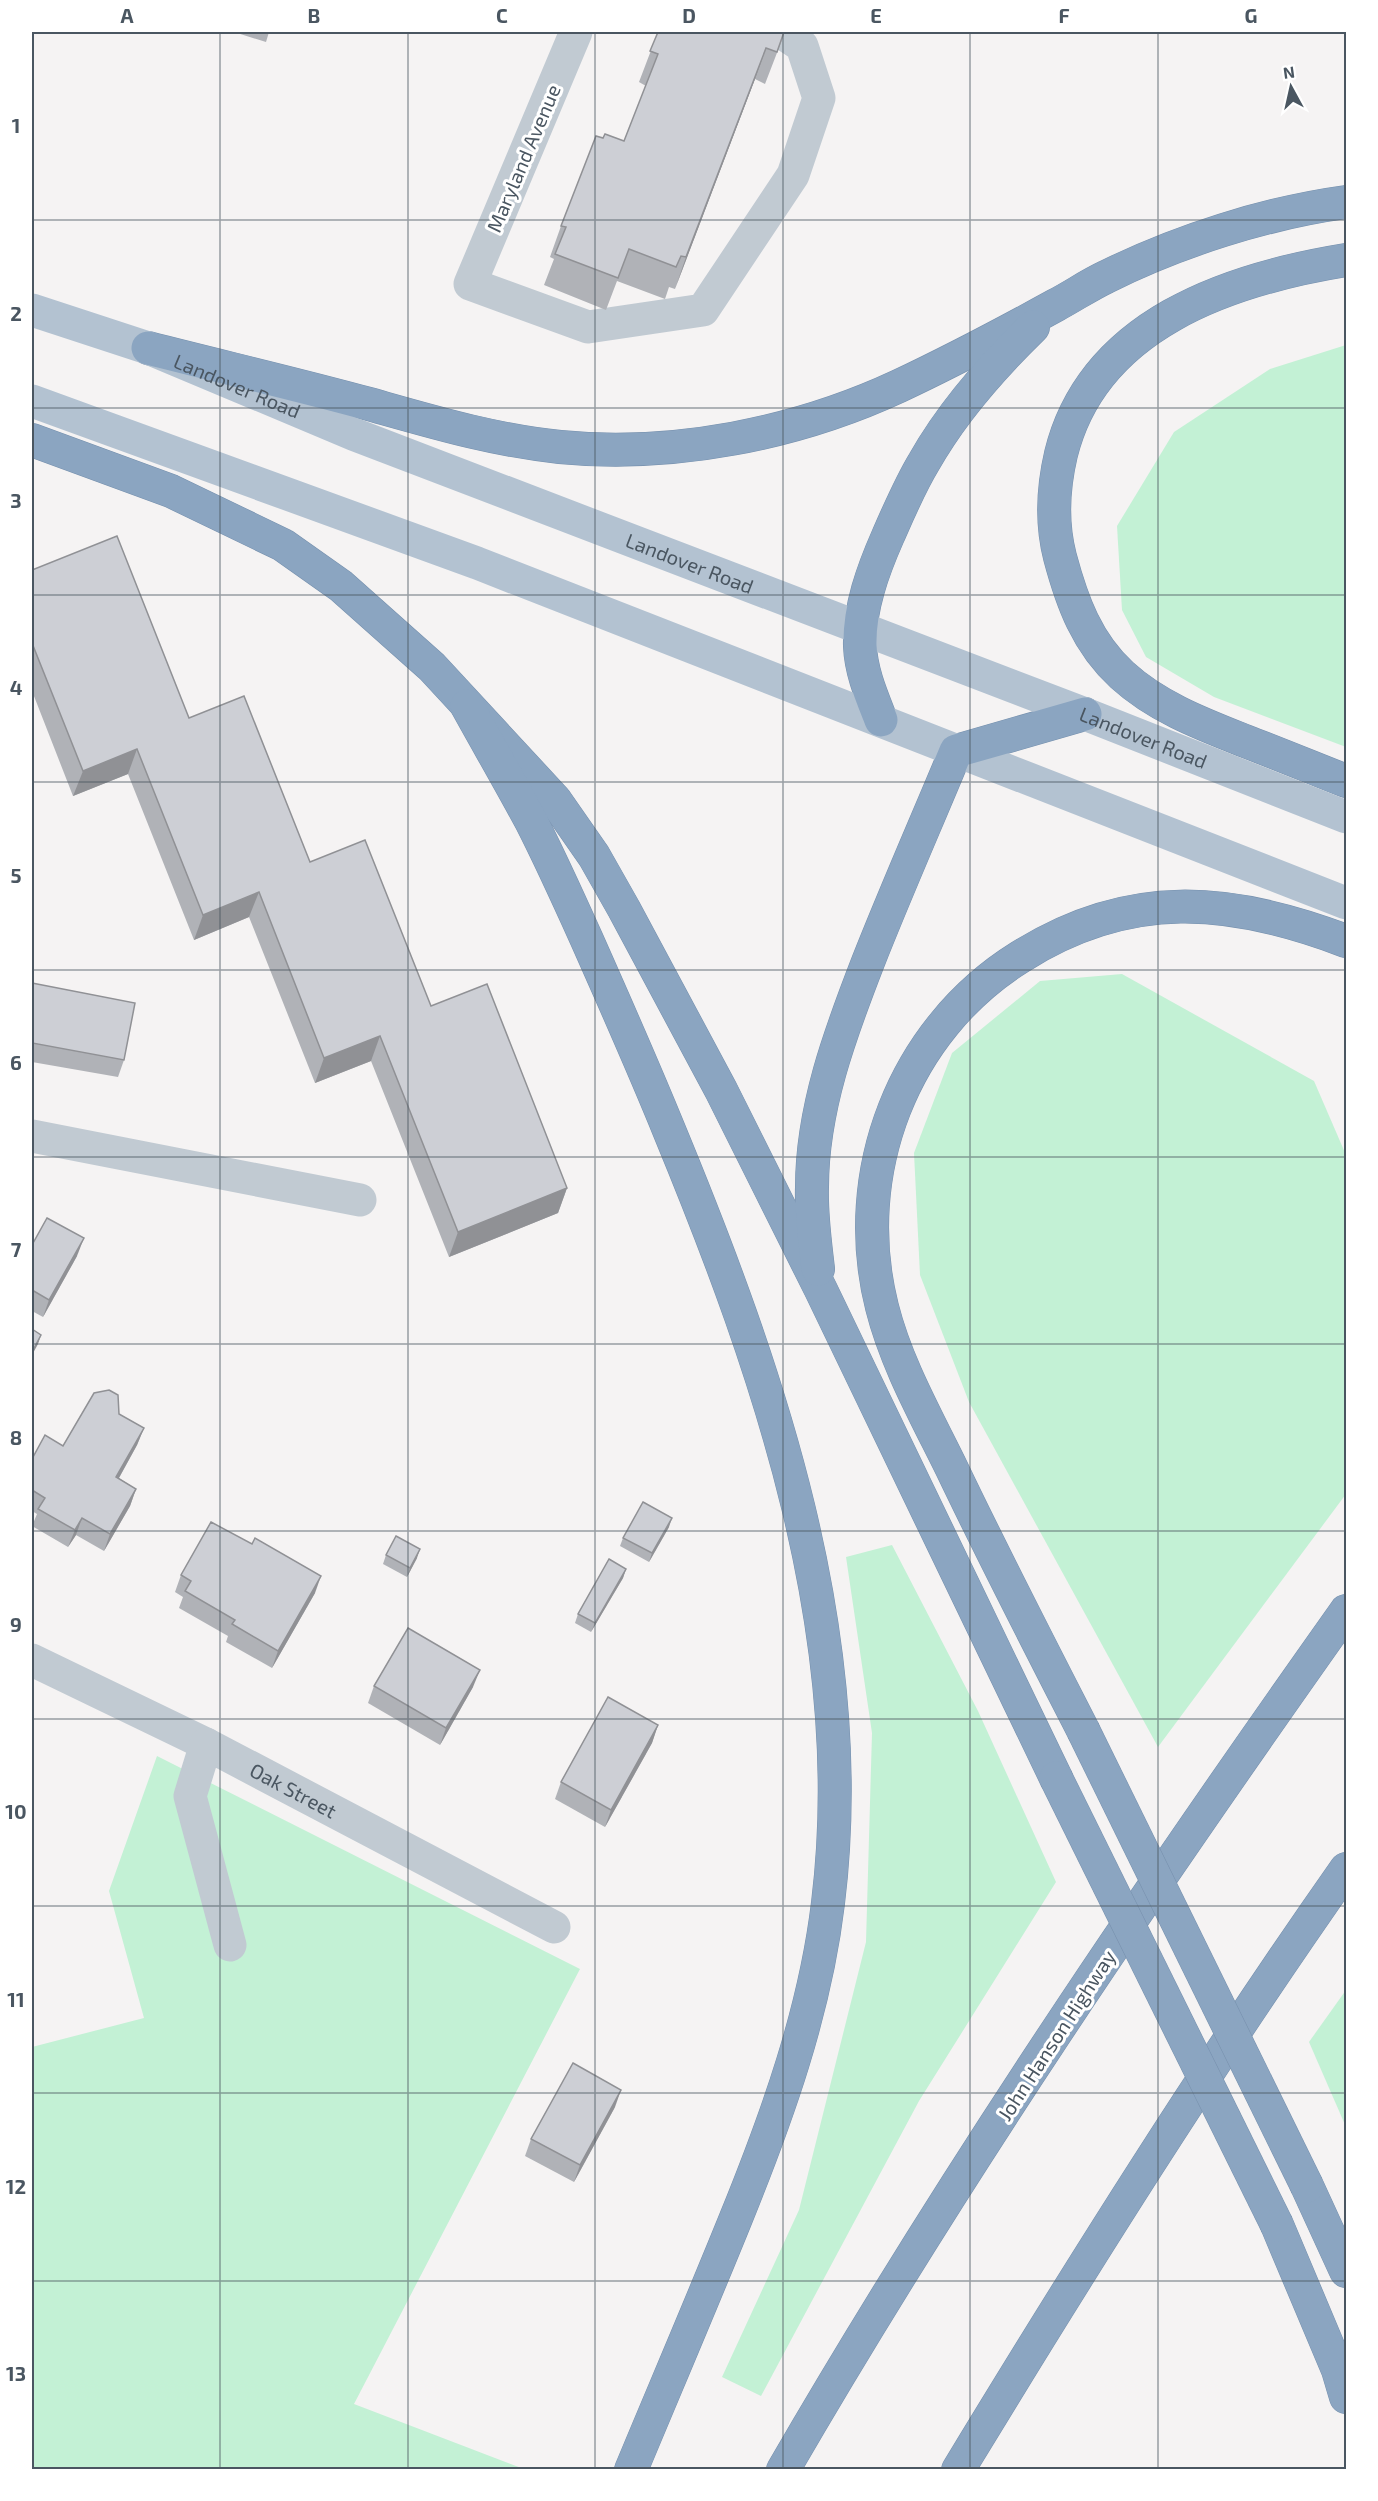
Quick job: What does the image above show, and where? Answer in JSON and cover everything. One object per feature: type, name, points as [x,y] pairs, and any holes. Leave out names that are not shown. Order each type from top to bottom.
[{"type":"highway","points":[[148,348],[370,405],[472,434],[562,447],[650,447],[746,436],[849,407],[907,382],[1056,305],[1103,278],[1153,255],[1275,216],[1347,202]]},
{"type":"highway","points":[[1347,260],[1257,279],[1204,298],[1161,320],[1127,346],[1100,375],[1076,410],[1064,441],[1055,478],[1053,513],[1058,548],[1078,616],[1093,642],[1122,675],[1160,703],[1187,718],[1347,781]]},
{"type":"highway","points":[[881,720],[865,674],[860,648],[864,606],[876,562],[924,461],[951,422],[1008,351],[1056,305]]},
{"type":"highway","points":[[32,440],[171,491],[283,545],[341,586],[432,667],[555,800],[594,855],[671,994],[821,1290],[1056,1778],[1276,2225],[1347,2397]]},
{"type":"highway","points":[[467,706],[532,824],[574,911],[650,1084],[749,1338],[797,1503],[807,1547],[825,1649],[833,1719],[835,1779],[828,1902],[818,1964],[804,2027],[761,2157],[699,2311],[631,2469]]},
{"type":"highway","points":[[821,1290],[814,1234],[812,1186],[815,1143],[828,1077],[868,963],[956,751],[1085,714]]},
{"type":"highway","points":[[1347,940],[1288,920],[1247,911],[1212,907],[1153,908],[1116,914],[1080,925],[1043,942],[1006,965],[973,992],[939,1027],[914,1064],[897,1099],[876,1172],[873,1242],[882,1306],[891,1336],[935,1436],[1083,1730],[1347,2271]]},
{"type":"highway","name":"John Hanson Highway","points":[[783,2469],[936,2219],[1188,1834],[1347,1611]]},
{"type":"highway","points":[[958,2469],[1064,2296],[1260,1992],[1347,1869]]},
{"type":"main road","name":"Landover Road","points":[[32,310],[148,348],[352,434],[1085,714],[1347,817]]},
{"type":"main road","points":[[32,401],[466,560],[1347,903]]},
{"type":"street","name":"Maryland Avenue","points":[[576,32],[470,284],[588,327],[703,310],[793,175],[819,98],[802,46],[781,32]]},
{"type":"street","points":[[32,1136],[360,1200]]},
{"type":"street","name":"Oak Street","points":[[32,1660],[206,1744],[554,1927]]},
{"type":"street","points":[[206,1744],[190,1796],[230,1945]]},
{"type":"green space","points":[[1346,345],[1346,747],[1214,697],[1146,657],[1122,610],[1117,526],[1174,432],[1270,369]]},
{"type":"green space","points":[[1122,974],[1314,1081],[1346,1155],[1346,1494],[1158,1747],[969,1402],[920,1275],[914,1153],[952,1053],[1040,981]]},
{"type":"green space","points":[[892,1545],[978,1711],[1056,1882],[919,2101],[761,2396],[722,2377],[799,2210],[866,1942],[872,1733],[846,1557]]},
{"type":"green space","points":[[157,1756],[580,1969],[354,2404],[524,2469],[32,2470],[32,2047],[144,2018],[109,1891]]},
{"type":"green space","points":[[1346,1990],[1346,2127],[1309,2042]]},
{"type":"building","points":[[658,32],[784,32],[777,52],[766,48],[686,257],[681,256],[676,267],[629,249],[618,278],[555,254],[566,227],[561,226],[596,136],[603,138],[605,134],[624,141],[658,54],[650,51]]},
{"type":"building","points":[[117,536],[189,718],[244,696],[310,862],[365,840],[431,1006],[487,984],[567,1188],[458,1232],[380,1036],[324,1058],[259,892],[203,915],[137,749],[83,771],[32,643],[32,570]]},
{"type":"building","points":[[32,983],[135,1003],[124,1060],[32,1043]]},
{"type":"building","points":[[47,1218],[84,1238],[49,1300],[32,1290],[32,1245]]},
{"type":"building","points":[[32,1329],[41,1335],[32,1352]]},
{"type":"building","points":[[109,1390],[118,1395],[119,1414],[144,1428],[116,1477],[136,1489],[110,1534],[82,1518],[75,1530],[38,1509],[45,1498],[32,1490],[32,1459],[45,1435],[63,1446],[94,1393]]},
{"type":"building","points":[[643,1502],[672,1518],[652,1553],[623,1538]]},
{"type":"building","points":[[211,1522],[252,1544],[255,1538],[321,1576],[278,1651],[232,1624],[235,1620],[185,1591],[191,1581],[181,1575]]},
{"type":"building","points":[[396,1536],[420,1549],[410,1568],[386,1555]]},
{"type":"building","points":[[609,1559],[626,1569],[595,1623],[578,1614]]},
{"type":"building","points":[[408,1628],[480,1670],[446,1728],[374,1686]]},
{"type":"building","points":[[608,1697],[658,1725],[611,1810],[561,1782]]},
{"type":"building","points":[[573,2063],[621,2090],[580,2165],[531,2139]]}]
